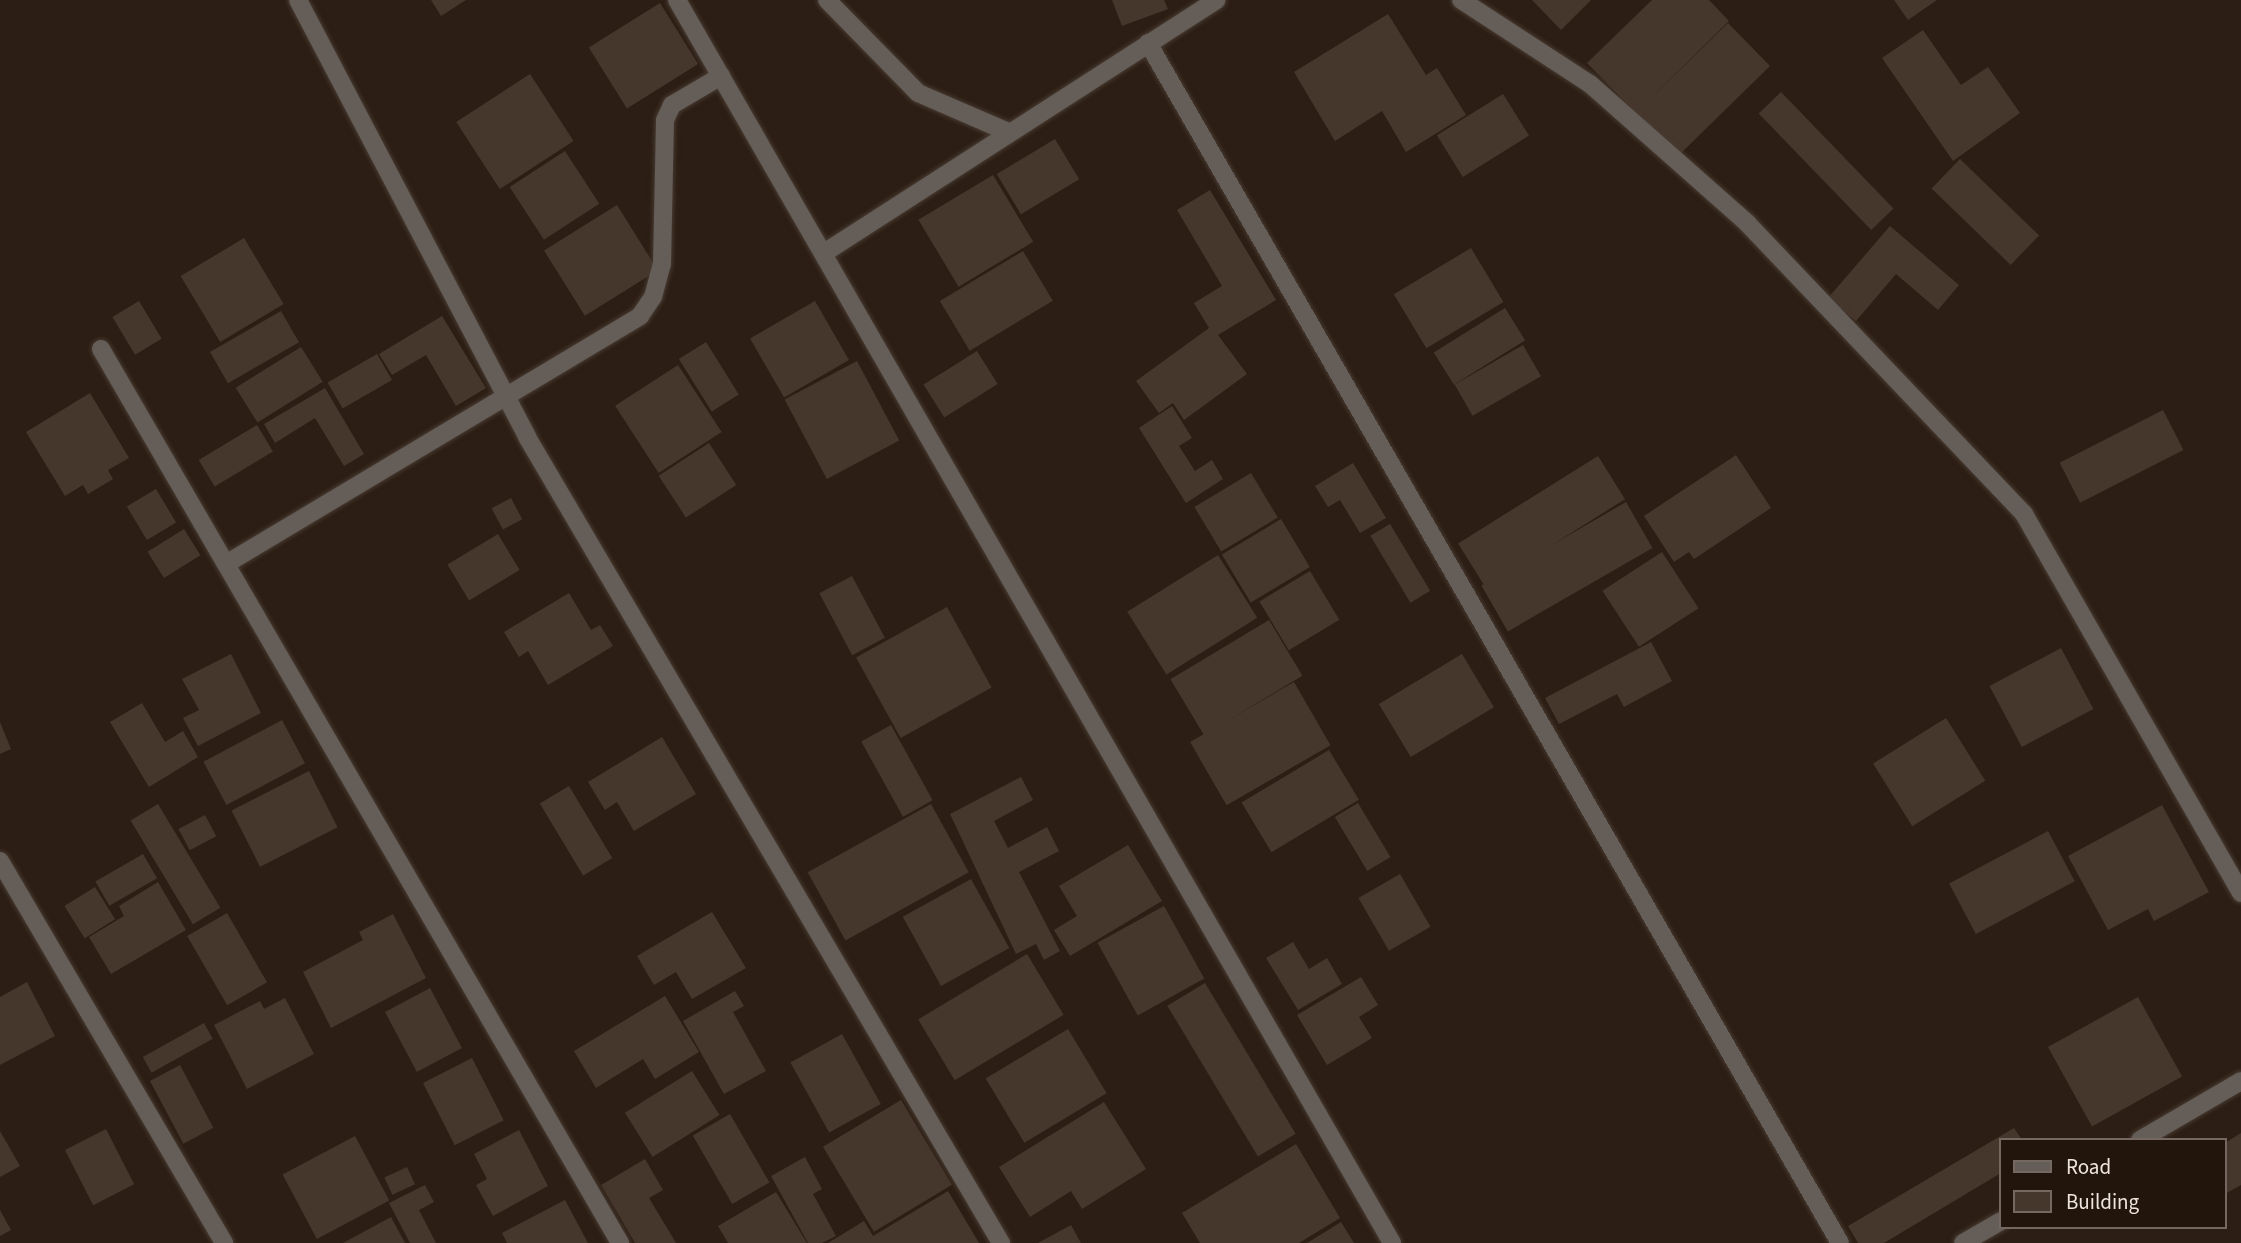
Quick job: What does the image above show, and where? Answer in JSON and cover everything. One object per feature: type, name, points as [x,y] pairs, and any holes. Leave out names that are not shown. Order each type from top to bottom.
[{"type":"street","points":[[298,0],[509,399],[1001,1243]]},
{"type":"street","points":[[677,0],[1392,1243]]},
{"type":"street","points":[[827,0],[918,93],[1006,131]]},
{"type":"street","points":[[824,253],[1006,131],[1216,0]]},
{"type":"street","points":[[1461,0],[1590,84],[1747,223],[1880,370],[2024,514],[2241,893]]},
{"type":"street","points":[[1149,43],[1839,1243]]},
{"type":"street","points":[[226,564],[509,399],[640,316],[653,297],[662,264],[665,120],[672,105],[721,76]]},
{"type":"street","points":[[101,349],[620,1243]]},
{"type":"street","points":[[0,861],[224,1243]]},
{"type":"street","points":[[2143,1138],[2241,1081]]},
{"type":"street","points":[[1963,1243],[2000,1222]]},
{"type":"building","points":[[431,0],[466,0],[441,16]]},
{"type":"building","points":[[1112,0],[1164,0],[1168,9],[1122,26]]},
{"type":"building","points":[[1532,0],[1591,0],[1561,30]]},
{"type":"building","points":[[1652,0],[1709,0],[1729,21],[1642,107],[1728,23],[1770,66],[1678,156],[1587,63]]},
{"type":"building","points":[[1894,0],[1937,0],[1908,20]]},
{"type":"building","points":[[660,3],[698,64],[627,109],[589,48]]},
{"type":"building","points":[[1388,14],[1426,75],[1437,68],[1466,115],[1406,152],[1382,111],[1335,141],[1294,72]]},
{"type":"building","points":[[1923,30],[1961,85],[1988,67],[2020,113],[1953,161],[1882,58]]},
{"type":"building","points":[[530,74],[574,141],[500,189],[456,122]]},
{"type":"building","points":[[1781,92],[1894,209],[1871,230],[1759,114]]},
{"type":"building","points":[[1503,94],[1529,136],[1463,177],[1437,135]]},
{"type":"building","points":[[1055,139],[1079,179],[1021,214],[997,174]]},
{"type":"building","points":[[565,151],[599,204],[544,240],[510,187]]},
{"type":"building","points":[[1960,159],[2039,235],[2011,265],[1932,188]]},
{"type":"building","points":[[993,175],[1033,242],[959,287],[918,220]]},
{"type":"building","points":[[1210,190],[1276,300],[1218,335],[1247,374],[1184,420],[1173,403],[1159,413],[1136,381],[1209,328],[1194,303],[1222,286],[1177,210]]},
{"type":"building","points":[[617,205],[658,270],[585,316],[544,251]]},
{"type":"building","points":[[1890,226],[1959,285],[1938,310],[1896,274],[1856,321],[1828,298]]},
{"type":"building","points":[[244,238],[284,304],[220,342],[181,276]]},
{"type":"building","points":[[1471,248],[1503,302],[1426,348],[1394,294]]},
{"type":"building","points":[[1023,251],[1053,301],[970,351],[940,301]]},
{"type":"building","points":[[139,301],[162,339],[135,355],[112,317]]},
{"type":"building","points":[[815,301],[849,360],[784,397],[750,338]]},
{"type":"building","points":[[1505,308],[1525,340],[1454,385],[1434,353]]},
{"type":"building","points":[[281,311],[299,342],[228,383],[210,352]]},
{"type":"building","points":[[442,316],[486,388],[456,406],[426,355],[392,375],[379,354]]},
{"type":"building","points":[[706,342],[739,395],[712,412],[679,359]]},
{"type":"building","points":[[1523,345],[1541,376],[1473,416],[1455,384]]},
{"type":"building","points":[[301,347],[323,382],[257,423],[236,388]]},
{"type":"building","points":[[977,351],[998,384],[944,417],[924,384]]},
{"type":"building","points":[[377,354],[392,380],[343,408],[328,382]]},
{"type":"building","points":[[857,361],[899,440],[827,479],[785,399]]},
{"type":"building","points":[[678,365],[722,432],[659,473],[615,406]]},
{"type":"building","points":[[325,388],[364,454],[344,466],[315,418],[275,443],[264,424]]},
{"type":"building","points":[[90,393],[129,458],[108,470],[113,479],[88,494],[83,485],[65,496],[26,432]]},
{"type":"building","points":[[1172,406],[1192,438],[1179,446],[1195,471],[1212,460],[1223,479],[1186,503],[1139,428]]},
{"type":"building","points":[[2163,410],[2183,450],[2080,503],[2060,463]]},
{"type":"building","points":[[257,425],[273,452],[215,487],[199,460]]},
{"type":"building","points":[[709,443],[736,485],[686,518],[659,476]]},
{"type":"building","points":[[1736,455],[1771,508],[1694,559],[1689,552],[1674,562],[1644,516]]},
{"type":"building","points":[[1598,456],[1625,499],[1485,587],[1458,543]]},
{"type":"building","points":[[1353,463],[1386,518],[1360,533],[1340,500],[1328,507],[1315,486]]},
{"type":"building","points":[[1251,473],[1278,518],[1221,552],[1194,507]]},
{"type":"building","points":[[156,489],[176,522],[147,540],[127,507]]},
{"type":"building","points":[[511,498],[522,519],[503,530],[492,508]]},
{"type":"building","points":[[1626,502],[1652,548],[1508,631],[1481,586]]},
{"type":"building","points":[[1281,519],[1310,567],[1251,603],[1222,555]]},
{"type":"building","points":[[1390,524],[1430,591],[1410,603],[1370,536]]},
{"type":"building","points":[[184,529],[200,555],[164,578],[148,552]]},
{"type":"building","points":[[498,534],[520,570],[469,600],[447,564]]},
{"type":"building","points":[[1662,552],[1698,608],[1639,647],[1602,591]]},
{"type":"building","points":[[1218,555],[1257,618],[1166,674],[1127,612]]},
{"type":"building","points":[[1310,571],[1339,620],[1289,650],[1259,601]]},
{"type":"building","points":[[852,576],[885,638],[852,655],[819,593]]},
{"type":"building","points":[[569,593],[591,630],[600,625],[613,646],[548,685],[528,651],[519,657],[504,632]]},
{"type":"building","points":[[947,607],[992,687],[901,738],[856,657]]},
{"type":"building","points":[[1269,620],[1302,676],[1204,735],[1170,679]]},
{"type":"building","points":[[1651,642],[1672,681],[1624,707],[1617,694],[1559,724],[1545,698]]},
{"type":"building","points":[[2061,648],[2093,709],[2022,747],[1989,686]]},
{"type":"building","points":[[231,654],[261,713],[198,746],[183,718],[199,710],[182,679]]},
{"type":"building","points":[[1462,654],[1494,707],[1411,757],[1379,704]]},
{"type":"building","points":[[1294,682],[1330,745],[1227,805],[1190,742]]},
{"type":"building","points":[[142,703],[165,742],[183,731],[198,757],[149,787],[110,722]]},
{"type":"building","points":[[1946,718],[1985,781],[1912,826],[1873,764]]},
{"type":"building","points":[[282,720],[305,763],[226,805],[203,762]]},
{"type":"building","points":[[0,722],[11,749],[0,754]]},
{"type":"building","points":[[891,725],[933,800],[903,817],[861,741]]},
{"type":"building","points":[[662,737],[696,794],[634,831],[617,802],[605,810],[588,782]]},
{"type":"building","points":[[1329,750],[1359,800],[1271,852],[1242,803]]},
{"type":"building","points":[[309,771],[338,827],[260,867],[231,810]]},
{"type":"building","points":[[1021,777],[1033,800],[994,821],[1008,848],[1047,827],[1059,851],[1019,872],[1060,951],[1044,960],[1036,944],[1016,954],[950,814]]},
{"type":"building","points":[[569,786],[612,858],[583,876],[540,804]]},
{"type":"building","points":[[1358,803],[1390,857],[1367,871],[1335,817]]},
{"type":"building","points":[[158,804],[220,908],[193,924],[131,820]]},
{"type":"building","points":[[931,804],[969,872],[845,941],[808,872]]},
{"type":"building","points":[[2162,805],[2209,892],[2154,921],[2148,909],[2108,930],[2068,856]]},
{"type":"building","points":[[205,815],[216,836],[190,850],[179,829]]},
{"type":"building","points":[[2048,831],[2075,881],[1976,934],[1949,884]]},
{"type":"building","points":[[1128,845],[1162,901],[1070,956],[1054,930],[1077,916],[1059,886]]},
{"type":"building","points":[[143,854],[157,878],[109,906],[95,882]]},
{"type":"building","points":[[1400,874],[1430,927],[1389,951],[1358,898]]},
{"type":"building","points":[[971,879],[1009,948],[941,986],[903,917]]},
{"type":"building","points":[[158,882],[186,930],[111,974],[89,937],[124,916],[119,906]]},
{"type":"building","points":[[95,887],[115,919],[85,938],[64,906]]},
{"type":"building","points":[[1164,906],[1204,979],[1138,1015],[1098,943]]},
{"type":"building","points":[[712,912],[746,968],[692,999],[676,972],[654,985],[637,956]]},
{"type":"building","points":[[227,913],[267,982],[227,1005],[187,936]]},
{"type":"building","points":[[393,914],[426,978],[331,1028],[303,972],[363,940],[359,932]]},
{"type":"building","points":[[1293,942],[1309,969],[1327,958],[1342,984],[1298,1010],[1266,958]]},
{"type":"building","points":[[1027,954],[1064,1015],[955,1080],[918,1019]]},
{"type":"building","points":[[1361,977],[1378,1005],[1359,1017],[1372,1038],[1327,1065],[1297,1015]]},
{"type":"building","points":[[27,982],[55,1036],[0,1065],[0,997]]},
{"type":"building","points":[[1205,983],[1296,1134],[1258,1157],[1167,1006]]},
{"type":"building","points":[[430,988],[462,1048],[417,1072],[385,1012]]},
{"type":"building","points":[[735,991],[744,1006],[733,1012],[766,1071],[724,1094],[683,1021]]},
{"type":"building","points":[[665,996],[699,1052],[655,1079],[643,1059],[596,1088],[574,1051]]},
{"type":"building","points":[[2138,997],[2182,1077],[2092,1127],[2048,1047]]},
{"type":"building","points":[[285,998],[314,1054],[247,1089],[214,1025],[260,1001],[264,1009]]},
{"type":"building","points":[[204,1023],[213,1039],[152,1073],[143,1057]]},
{"type":"building","points":[[1068,1029],[1107,1093],[1024,1143],[986,1078]]},
{"type":"building","points":[[842,1034],[881,1104],[829,1133],[790,1063]]},
{"type":"building","points":[[472,1058],[504,1120],[455,1145],[423,1083]]},
{"type":"building","points":[[180,1065],[213,1128],[183,1144],[150,1081]]},
{"type":"building","points":[[692,1071],[720,1115],[653,1157],[625,1113]]},
{"type":"building","points":[[901,1100],[952,1185],[874,1232],[823,1147]]},
{"type":"building","points":[[1104,1102],[1146,1169],[1082,1209],[1071,1191],[1030,1217],[999,1167]]},
{"type":"building","points":[[730,1114],[770,1182],[732,1204],[693,1136]]},
{"type":"building","points":[[2014,1128],[2021,1138],[2000,1138],[2000,1174],[1884,1243],[1858,1243],[1848,1226]]},
{"type":"building","points":[[106,1129],[134,1184],[93,1205],[65,1150]]},
{"type":"building","points":[[519,1130],[548,1186],[493,1216],[476,1185],[487,1179],[474,1154]]},
{"type":"building","points":[[0,1131],[20,1166],[0,1177]]},
{"type":"building","points":[[2241,1133],[2241,1185],[2227,1193],[2227,1142]]},
{"type":"building","points":[[355,1136],[389,1200],[317,1239],[283,1174]]},
{"type":"building","points":[[1296,1144],[1340,1218],[1299,1243],[1200,1243],[1182,1213]]},
{"type":"building","points":[[805,1157],[822,1189],[813,1194],[836,1236],[822,1243],[808,1243],[771,1176]]},
{"type":"building","points":[[645,1159],[663,1190],[649,1198],[676,1243],[635,1243],[601,1185]]},
{"type":"building","points":[[407,1167],[415,1184],[392,1195],[384,1178]]},
{"type":"building","points":[[425,1185],[434,1202],[419,1210],[436,1243],[410,1243],[389,1203]]},
{"type":"building","points":[[948,1191],[979,1243],[828,1243],[864,1221],[873,1236]]},
{"type":"building","points":[[776,1192],[807,1243],[728,1243],[718,1226]]},
{"type":"building","points":[[565,1200],[588,1243],[507,1243],[502,1233]]},
{"type":"building","points":[[0,1210],[11,1230],[0,1236]]},
{"type":"building","points":[[391,1217],[405,1243],[343,1243]]},
{"type":"building","points":[[1341,1222],[1354,1243],[1307,1243]]},
{"type":"building","points":[[1071,1225],[1081,1243],[1038,1243]]}]
